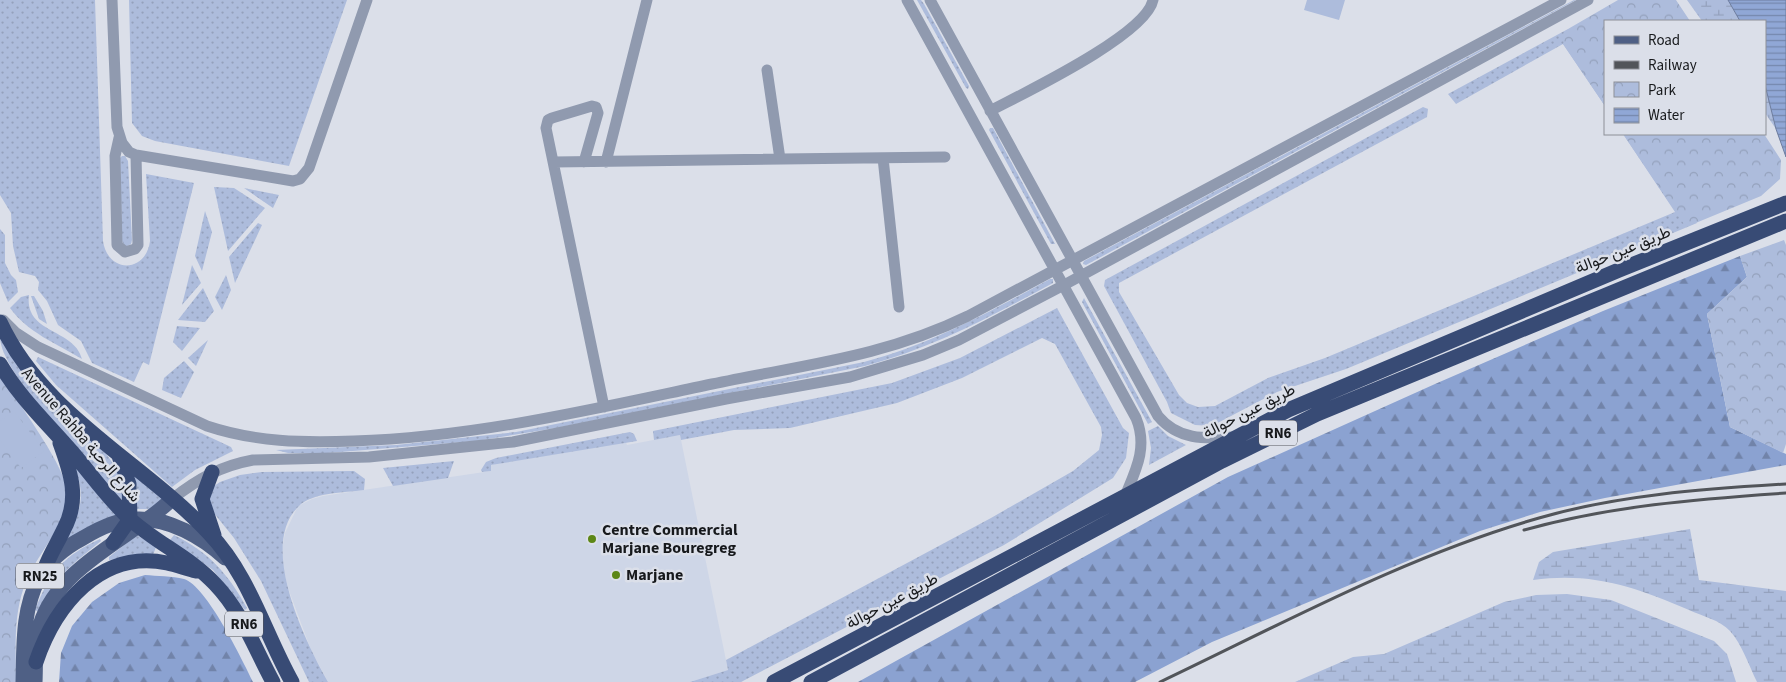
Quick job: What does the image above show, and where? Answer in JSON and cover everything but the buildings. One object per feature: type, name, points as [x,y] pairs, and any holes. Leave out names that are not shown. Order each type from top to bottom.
[{"type":"highway","name":"طريق عين حوالة","points":[[774,682],[1233,437],[1344,385],[1786,204]]},
{"type":"highway","name":"طريق عين حوالة","points":[[811,682],[1230,458],[1317,414],[1786,221]]},
{"type":"highway","name":"Avenue Rahba شارع الرحبة","points":[[0,322],[24,363],[48,393],[172,499]]},
{"type":"highway","name":"Avenue Rahba شارع الرحبة","points":[[0,364],[29,405],[140,522]]},
{"type":"highway","name":"RN25","points":[[45,568],[69,519],[74,495],[70,471],[56,435]]},
{"type":"highway","points":[[117,452],[140,522]]},
{"type":"highway","points":[[212,472],[202,499],[214,539]]},
{"type":"highway","name":"RN6","points":[[172,499],[214,539],[242,578],[292,682]]},
{"type":"highway","name":"RN6","points":[[140,522],[205,574],[226,598],[238,616],[273,682]]},
{"type":"highway","points":[[36,662],[49,630],[67,601],[78,590],[104,572],[134,563],[151,562],[166,563],[205,574]]},
{"type":"main road","name":"RN25","points":[[35,682],[40,625],[49,606],[77,572],[172,499]]},
{"type":"main road","name":"RN25","points":[[23,682],[26,619],[33,592],[45,568],[78,540],[104,528],[140,522]]},
{"type":"main road","points":[[140,522],[174,526],[200,539],[223,557],[242,578]]},
{"type":"street","points":[[112,0],[116,116],[119,138],[115,156],[117,245],[125,252],[135,249],[138,245],[136,155]]},
{"type":"street","points":[[119,138],[125,148],[136,155],[286,181],[300,179],[309,168],[367,0]]},
{"type":"street","points":[[606,162],[647,0]]},
{"type":"street","points":[[907,0],[1056,268],[1138,424],[1142,445],[1140,460],[1124,496]]},
{"type":"street","points":[[930,0],[1161,420],[1177,432],[1187,436],[1208,439],[1233,437]]},
{"type":"street","points":[[990,110],[1112,44],[1146,16],[1151,8],[1152,0]]},
{"type":"street","points":[[0,317],[26,340],[88,371],[207,426],[250,438],[272,441],[328,442],[411,438],[493,429],[604,408],[715,383],[845,359],[896,346],[968,316],[1561,0]]},
{"type":"street","points":[[172,499],[196,480],[237,463],[253,460],[378,457],[513,442],[736,397],[850,377],[924,355],[959,340],[1081,276],[1588,0]]},
{"type":"street","points":[[767,70],[780,159]]},
{"type":"street","points":[[584,162],[598,113],[596,107],[592,106],[548,120],[546,128],[604,408]]},
{"type":"street","points":[[554,162],[945,157]]},
{"type":"street","points":[[883,158],[899,307]]},
{"type":"shaded area","points":[[680,435],[728,670],[690,682],[328,682],[311,650],[288,588],[283,568],[282,549],[285,533],[298,506],[323,496],[491,471],[490,465],[626,442],[627,445]]},
{"type":"green space","points":[[0,0],[95,0],[103,241],[106,252],[112,259],[119,264],[135,264],[147,252],[150,241],[146,174],[194,183],[149,365],[143,362],[134,382],[92,363],[81,341],[58,325],[47,301],[38,290],[39,282],[35,276],[19,272],[13,246],[11,213],[0,195]]},
{"type":"green space","points":[[129,0],[347,0],[289,166],[155,141],[142,136],[132,123]]},
{"type":"green space","points":[[917,0],[921,0],[924,4],[969,86],[968,89],[966,88]]},
{"type":"green space","points":[[1307,0],[1345,0],[1339,20],[1304,10]]},
{"type":"green space","points":[[1576,0],[1086,265],[1083,264],[1084,261]]},
{"type":"green space","points":[[1618,0],[1676,0],[1689,20],[1604,20],[1604,105],[1563,44],[1568,29]]},
{"type":"green space","points":[[1687,0],[1728,0],[1739,20],[1701,20]]},
{"type":"green space","points":[[1568,29],[1604,83],[1604,105],[1563,44],[1456,104],[1448,94]]},
{"type":"green space","points":[[1766,89],[1776,129],[1766,114]]},
{"type":"green space","points":[[1423,107],[1428,109],[1427,117],[1119,283],[1119,292],[1179,395],[1187,403],[1198,407],[1215,406],[1268,378],[1325,358],[1675,212],[1624,135],[1697,223],[1346,369],[1277,392],[1212,426],[1195,425],[1171,413],[1167,402],[1104,286],[1105,280]]},
{"type":"green space","points":[[993,128],[1055,244],[1051,244],[989,130]]},
{"type":"green space","points":[[1624,135],[1765,135],[1781,160],[1780,179],[1761,196],[1686,227]]},
{"type":"green space","points":[[125,156],[128,161],[132,240],[131,244],[125,247],[122,241],[120,158]]},
{"type":"green space","points":[[214,187],[234,188],[265,208],[228,251]]},
{"type":"green space","points":[[244,188],[279,195],[273,208]]},
{"type":"green space","points":[[205,211],[212,232],[202,271],[195,256]]},
{"type":"green space","points":[[258,223],[262,225],[235,283],[229,257]]},
{"type":"green space","points":[[0,229],[5,235],[5,263],[16,280],[18,292],[8,302],[0,283]]},
{"type":"green space","points":[[1784,240],[1786,245],[1786,444],[1783,453],[1730,427],[1707,314],[1747,277],[1740,256]]},
{"type":"green space","points":[[1740,256],[1747,277],[1707,314],[1730,427],[1786,454],[1786,465],[1605,498],[1540,512],[1480,531],[1212,642],[1135,682],[858,682],[1228,477],[1603,311]]},
{"type":"green space","points":[[192,265],[201,283],[182,305]]},
{"type":"green space","points":[[226,275],[231,290],[222,310],[215,297]]},
{"type":"green space","points":[[1053,279],[1053,283],[962,330],[890,359],[865,366],[556,428],[476,441],[328,453],[288,453],[276,450],[396,445],[516,432],[864,362],[937,337]]},
{"type":"green space","points":[[203,288],[214,311],[205,322],[178,320]]},
{"type":"green space","points":[[29,295],[30,308],[34,317],[41,324],[70,341],[82,359],[34,331],[10,308],[21,297]]},
{"type":"green space","points":[[31,296],[34,296],[43,311],[47,324],[39,319]]},
{"type":"green space","points":[[1084,298],[1152,422],[1148,424],[1082,302]]},
{"type":"green space","points":[[1057,308],[1123,428],[1129,433],[1126,458],[1113,478],[1004,545],[741,682],[690,682],[728,670],[726,660],[991,518],[1073,471],[1099,450],[1102,435],[1101,427],[1055,344],[1042,338],[962,378],[897,403],[790,428],[734,430],[681,440],[680,435],[654,440],[653,431],[892,383],[960,358]]},
{"type":"green space","points":[[177,326],[200,328],[182,351],[173,342]]},
{"type":"green space","points":[[0,337],[12,357],[105,452],[118,475],[123,501],[51,422],[32,397],[15,374],[4,353]]},
{"type":"green space","points":[[208,340],[196,366],[188,358]]},
{"type":"green space","points":[[38,357],[231,447],[233,451],[195,470],[172,487],[56,385],[36,361]]},
{"type":"green space","points":[[184,361],[194,372],[181,398],[162,390],[164,378]]},
{"type":"green space","points":[[0,375],[48,447],[63,476],[66,487],[66,501],[58,527],[29,574],[20,599],[16,634],[16,682],[0,682]]},
{"type":"green space","points":[[14,411],[44,451],[21,468],[0,440],[0,421]]},
{"type":"green space","points":[[1158,426],[1168,436],[1186,445],[1149,465],[1151,448],[1148,431]]},
{"type":"green space","points":[[630,432],[634,434],[637,441],[491,465],[491,471],[482,472],[481,470],[486,462],[496,458]]},
{"type":"green space","points":[[71,460],[119,514],[61,544],[74,522],[80,503],[80,483]]},
{"type":"green space","points":[[454,461],[448,478],[393,486],[383,468]]},
{"type":"green space","points":[[354,471],[365,479],[364,490],[311,498],[298,507],[287,524],[283,545],[284,569],[290,594],[308,644],[328,682],[309,682],[261,581],[234,538],[213,512],[209,499],[214,486],[240,475],[262,472]]},
{"type":"green space","points":[[133,473],[166,500],[151,509],[134,509],[137,488]]},
{"type":"green space","points":[[1690,529],[1699,580],[1786,591],[1786,682],[1757,682],[1738,642],[1726,627],[1650,594],[1613,583],[1594,580],[1555,578],[1533,580],[1539,562],[1553,552]]},
{"type":"green space","points":[[137,535],[156,547],[153,555],[109,560],[109,557]]},
{"type":"green space","points":[[174,535],[198,549],[217,566],[240,596],[247,608],[245,610],[213,570],[170,540]]},
{"type":"green space","points":[[100,539],[101,541],[58,580],[39,612],[35,610],[46,585],[59,567],[76,552]]},
{"type":"green space","points":[[145,575],[179,578],[193,584],[203,595],[223,625],[253,682],[59,682],[61,653],[72,626],[92,602],[119,583]]},
{"type":"green space","points":[[1567,594],[1611,600],[1714,641],[1727,654],[1736,682],[1295,682],[1353,657],[1384,654],[1504,602],[1536,595]]},
{"type":"water","points":[[1728,0],[1786,0],[1786,157],[1776,129],[1766,89],[1766,20],[1739,20]]},
{"type":"railway","points":[[1160,682],[1299,614],[1393,571],[1441,551],[1539,518],[1630,498],[1724,488],[1786,484]]},
{"type":"railway","points":[[1524,530],[1621,509],[1687,501],[1786,493]]},
{"type":"place","name":"Centre Commercial Marjane Bouregreg","points":[[592,539]]},
{"type":"place","name":"Marjane","points":[[616,575]]}]
